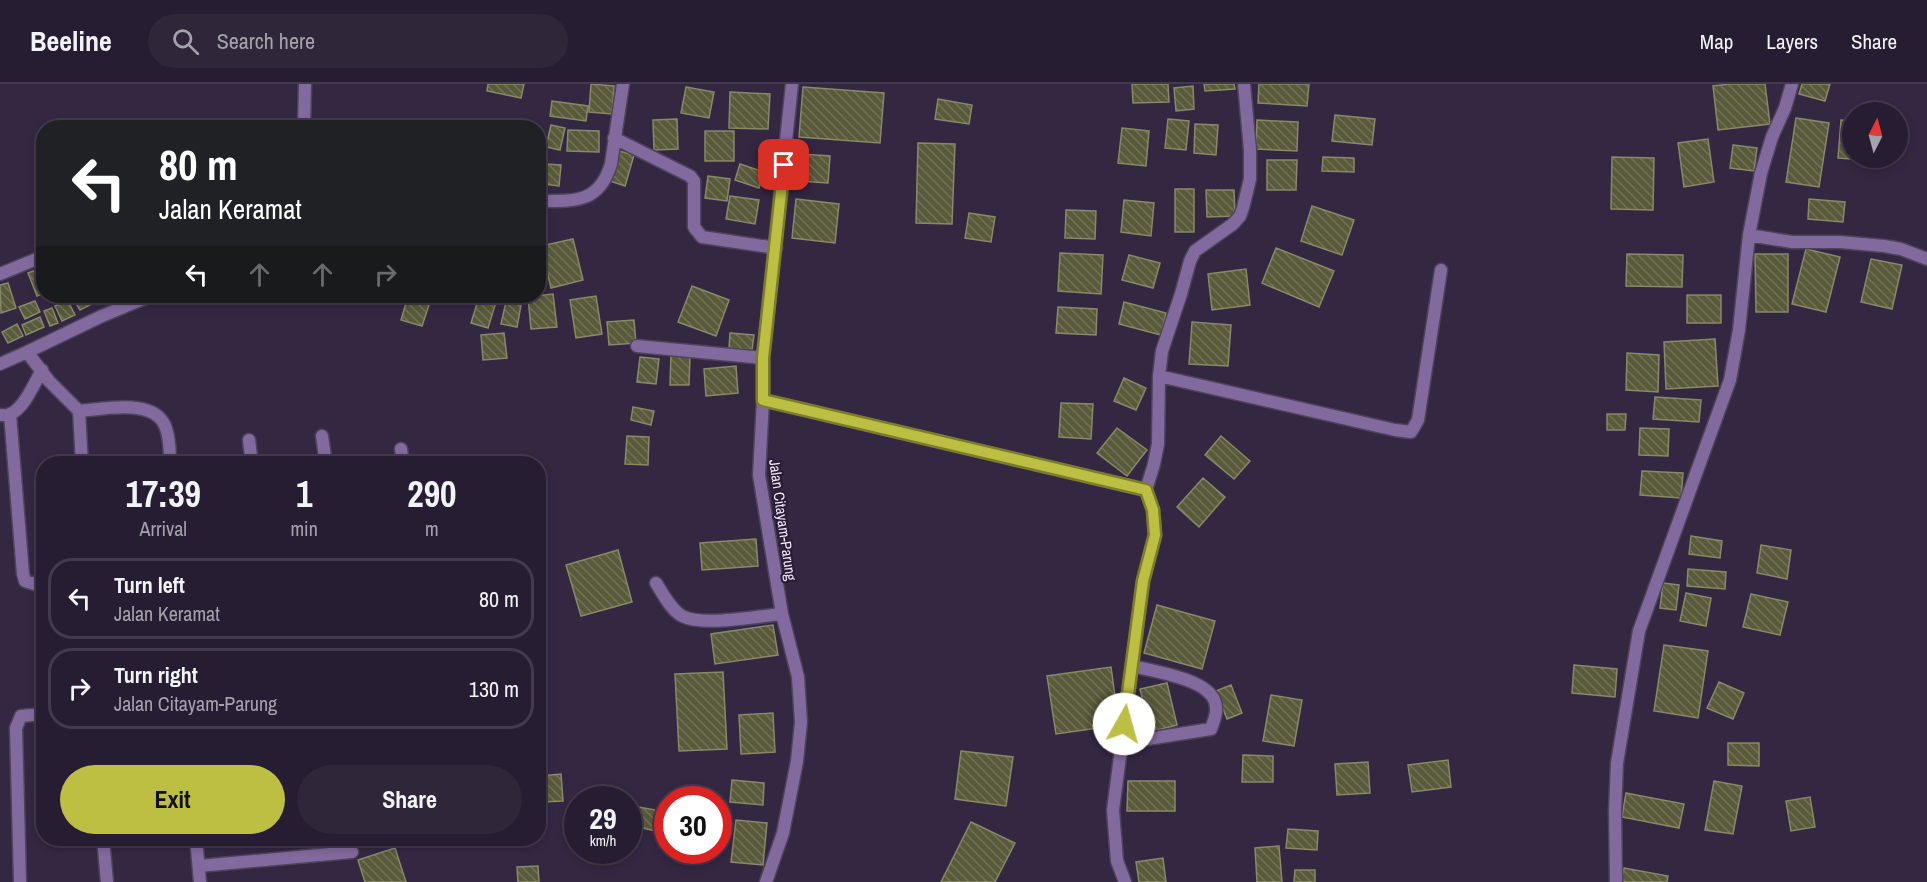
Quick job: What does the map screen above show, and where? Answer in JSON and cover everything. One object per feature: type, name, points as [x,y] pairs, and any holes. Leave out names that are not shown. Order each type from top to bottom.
[{"type":"street","points":[[304,120],[305,84]]},
{"type":"street","points":[[546,201],[567,201],[592,195],[607,177],[622,84]]},
{"type":"street","name":"Jalan Citayam-Parung","points":[[766,882],[783,833],[800,737],[798,677],[782,614],[759,475],[763,358],[792,84]]},
{"type":"street","points":[[1125,882],[1117,861],[1113,810],[1143,581],[1155,535],[1153,510],[1146,490],[1158,444],[1159,376],[1162,351],[1195,251],[1233,224],[1240,216],[1247,196],[1250,179],[1250,150],[1244,84]]},
{"type":"street","points":[[1616,882],[1617,763],[1639,631],[1730,380],[1737,347],[1749,235],[1761,173],[1792,84]]},
{"type":"street","points":[[614,138],[690,176],[693,181],[694,227],[702,237],[776,248]]},
{"type":"street","points":[[1749,235],[1792,242],[1840,242],[1884,246],[1901,249],[1927,259]]},
{"type":"street","points":[[0,274],[36,259]]},
{"type":"street","points":[[1159,376],[1411,432],[1418,420],[1441,270]]},
{"type":"street","points":[[0,364],[133,303]]},
{"type":"street","points":[[638,346],[763,358]]},
{"type":"street","points":[[27,352],[79,411],[82,456]]},
{"type":"street","points":[[36,584],[25,581],[23,574],[5,415],[28,396],[46,375]]},
{"type":"street","points":[[763,400],[1146,490]]},
{"type":"street","points":[[79,411],[135,407],[152,411],[164,422],[170,456]]},
{"type":"street","points":[[322,436],[325,456]]},
{"type":"street","points":[[249,441],[251,456]]},
{"type":"street","points":[[401,449],[402,456]]},
{"type":"street","points":[[656,583],[671,606],[682,616],[697,621],[782,614]]},
{"type":"street","points":[[1122,743],[1211,729],[1216,716],[1215,700],[1201,685],[1179,677],[1132,666]]},
{"type":"street","points":[[20,882],[16,728],[21,716],[36,715]]},
{"type":"street","points":[[104,846],[107,882]]},
{"type":"street","points":[[197,846],[200,882]]},
{"type":"street","points":[[199,866],[352,852]]},
{"type":"building","points":[[488,84],[524,84],[521,98],[487,91]]},
{"type":"building","points":[[591,84],[614,86],[612,114],[589,112]]},
{"type":"building","points":[[1132,84],[1168,84],[1169,102],[1133,103]]},
{"type":"building","points":[[1204,84],[1234,84],[1235,89],[1205,91]]},
{"type":"building","points":[[1259,84],[1309,84],[1307,106],[1258,103]]},
{"type":"building","points":[[1765,84],[1770,124],[1718,130],[1713,86]]},
{"type":"building","points":[[1802,84],[1830,84],[1825,101],[1799,94]]},
{"type":"building","points":[[1193,86],[1194,109],[1176,111],[1174,88]]},
{"type":"building","points":[[686,87],[714,92],[709,118],[681,113]]},
{"type":"building","points":[[803,87],[884,93],[880,143],[799,137]]},
{"type":"building","points":[[730,92],[770,94],[768,129],[729,128]]},
{"type":"building","points":[[938,99],[972,105],[969,124],[935,119]]},
{"type":"building","points":[[552,101],[588,106],[586,121],[550,116]]},
{"type":"building","points":[[1335,115],[1375,119],[1372,145],[1332,141]]},
{"type":"building","points":[[1796,118],[1829,123],[1819,187],[1786,182]]},
{"type":"building","points":[[677,119],[678,149],[654,150],[653,120]]},
{"type":"building","points":[[1168,119],[1189,121],[1186,150],[1165,148]]},
{"type":"building","points":[[1257,120],[1298,122],[1297,151],[1256,149]]},
{"type":"building","points":[[1841,120],[1842,120],[1842,158],[1838,158]]},
{"type":"building","points":[[1195,124],[1218,125],[1216,155],[1194,153]]},
{"type":"building","points":[[551,125],[565,128],[560,150],[546,147]]},
{"type":"building","points":[[1122,128],[1149,131],[1146,166],[1118,163]]},
{"type":"building","points":[[568,130],[599,131],[599,152],[567,151]]},
{"type":"building","points":[[705,131],[734,131],[734,161],[705,161]]},
{"type":"building","points":[[1708,139],[1714,182],[1684,187],[1678,143]]},
{"type":"building","points":[[918,143],[955,144],[952,224],[916,223]]},
{"type":"building","points":[[1733,145],[1757,148],[1754,171],[1730,168]]},
{"type":"building","points":[[619,151],[634,155],[625,186],[610,181]]},
{"type":"building","points":[[801,154],[830,156],[828,183],[799,181]]},
{"type":"building","points":[[1323,157],[1354,158],[1354,172],[1322,171]]},
{"type":"building","points":[[1612,157],[1654,158],[1653,210],[1611,209]]},
{"type":"building","points":[[1267,160],[1297,160],[1296,190],[1267,190]]},
{"type":"building","points":[[546,164],[561,165],[559,186],[546,184]]},
{"type":"building","points":[[740,164],[764,172],[759,188],[735,180]]},
{"type":"building","points":[[708,176],[730,179],[727,201],[705,198]]},
{"type":"building","points":[[1175,189],[1194,189],[1194,232],[1175,232]]},
{"type":"building","points":[[1206,190],[1234,190],[1235,216],[1207,217]]},
{"type":"building","points":[[730,196],[759,200],[755,224],[726,219]]},
{"type":"building","points":[[796,199],[839,204],[835,243],[792,238]]},
{"type":"building","points":[[1809,199],[1845,202],[1843,222],[1808,219]]},
{"type":"building","points":[[1124,200],[1154,203],[1151,236],[1121,232]]},
{"type":"building","points":[[1312,206],[1354,220],[1342,255],[1301,241]]},
{"type":"building","points":[[1066,210],[1096,211],[1095,239],[1065,238]]},
{"type":"building","points":[[969,213],[995,217],[991,242],[965,238]]},
{"type":"building","points":[[573,239],[583,280],[551,288],[546,267],[546,245]]},
{"type":"building","points":[[1276,248],[1334,271],[1319,307],[1262,283]]},
{"type":"building","points":[[1806,249],[1840,257],[1826,312],[1792,304]]},
{"type":"building","points":[[1060,253],[1103,255],[1101,294],[1058,291]]},
{"type":"building","points":[[1627,254],[1683,255],[1682,287],[1626,286]]},
{"type":"building","points":[[1755,254],[1788,254],[1788,312],[1756,312]]},
{"type":"building","points":[[1129,255],[1160,263],[1153,288],[1122,280]]},
{"type":"building","points":[[1871,259],[1902,265],[1892,309],[1861,302]]},
{"type":"building","points":[[1246,269],[1250,305],[1212,310],[1208,274]]},
{"type":"building","points":[[36,270],[36,293],[28,273]]},
{"type":"building","points":[[8,283],[16,308],[1,313],[0,285]]},
{"type":"building","points":[[692,286],[729,300],[716,336],[678,322]]},
{"type":"building","points":[[553,294],[557,327],[531,329],[529,303],[546,303],[546,295]]},
{"type":"building","points":[[1687,295],[1721,295],[1721,323],[1687,323]]},
{"type":"building","points":[[596,296],[602,334],[576,338],[570,300]]},
{"type":"building","points":[[35,301],[40,312],[25,319],[19,307]]},
{"type":"building","points":[[1124,302],[1166,313],[1161,335],[1119,324]]},
{"type":"building","points":[[69,303],[75,315],[62,321],[55,306]]},
{"type":"building","points":[[76,303],[89,303],[90,305],[80,310]]},
{"type":"building","points":[[406,303],[430,303],[422,326],[401,320]]},
{"type":"building","points":[[477,303],[496,303],[488,328],[471,323]]},
{"type":"building","points":[[506,303],[521,305],[517,327],[501,324]]},
{"type":"building","points":[[1058,307],[1097,309],[1096,335],[1056,333]]},
{"type":"building","points":[[52,308],[58,323],[50,326],[44,311]]},
{"type":"building","points":[[40,317],[44,327],[26,335],[22,325]]},
{"type":"building","points":[[634,320],[636,343],[609,345],[607,322]]},
{"type":"building","points":[[1192,322],[1231,325],[1228,366],[1189,364]]},
{"type":"building","points":[[17,324],[23,336],[8,343],[2,332]]},
{"type":"building","points":[[504,333],[507,358],[483,360],[481,335]]},
{"type":"building","points":[[730,333],[754,335],[752,350],[729,348]]},
{"type":"building","points":[[1715,339],[1718,386],[1666,389],[1664,342]]},
{"type":"building","points":[[1627,353],[1659,355],[1658,392],[1626,390]]},
{"type":"building","points":[[671,354],[690,355],[689,385],[670,385]]},
{"type":"building","points":[[640,357],[659,359],[656,384],[637,382]]},
{"type":"building","points":[[736,366],[738,393],[706,396],[704,369]]},
{"type":"building","points":[[1124,378],[1146,388],[1136,410],[1114,401]]},
{"type":"building","points":[[1655,397],[1701,400],[1699,422],[1653,419]]},
{"type":"building","points":[[1061,403],[1093,404],[1091,439],[1059,437]]},
{"type":"building","points":[[633,407],[654,411],[651,425],[631,420]]},
{"type":"building","points":[[1607,414],[1626,414],[1625,430],[1607,430]]},
{"type":"building","points":[[1117,428],[1147,450],[1127,476],[1097,453]]},
{"type":"building","points":[[1640,428],[1669,429],[1668,456],[1639,455]]},
{"type":"building","points":[[627,436],[649,437],[648,465],[625,464]]},
{"type":"building","points":[[1221,436],[1250,461],[1234,479],[1205,455]]},
{"type":"building","points":[[1642,471],[1683,473],[1681,498],[1640,495]]},
{"type":"building","points":[[1203,478],[1225,497],[1199,527],[1177,507]]},
{"type":"building","points":[[1691,536],[1722,541],[1720,558],[1689,554]]},
{"type":"building","points":[[756,539],[758,566],[702,570],[700,543]]},
{"type":"building","points":[[1761,545],[1791,550],[1787,579],[1757,573]]},
{"type":"building","points":[[618,550],[632,602],[581,616],[566,565]]},
{"type":"building","points":[[1688,569],[1726,572],[1725,589],[1687,586]]},
{"type":"building","points":[[1663,583],[1679,585],[1676,610],[1660,608]]},
{"type":"building","points":[[1686,593],[1711,598],[1706,626],[1680,621]]},
{"type":"building","points":[[1751,594],[1788,602],[1780,635],[1743,627]]},
{"type":"building","points":[[1157,605],[1215,621],[1202,669],[1144,653]]},
{"type":"building","points":[[773,625],[778,655],[715,664],[711,634]]},
{"type":"building","points":[[1664,645],[1708,651],[1698,718],[1654,711]]},
{"type":"building","points":[[1574,665],[1617,669],[1615,697],[1572,693]]},
{"type":"building","points":[[1111,667],[1119,725],[1056,734],[1047,676]]},
{"type":"building","points":[[723,672],[727,749],[679,751],[675,674]]},
{"type":"building","points":[[1719,682],[1744,693],[1733,719],[1707,708]]},
{"type":"building","points":[[1167,683],[1177,725],[1150,732],[1140,689]]},
{"type":"building","points":[[1231,685],[1242,713],[1227,719],[1216,691]]},
{"type":"building","points":[[1271,695],[1302,700],[1294,746],[1263,741]]},
{"type":"building","points":[[773,713],[775,752],[741,754],[739,715]]},
{"type":"building","points":[[1728,743],[1759,743],[1759,766],[1728,765]]},
{"type":"building","points":[[961,751],[1013,757],[1006,806],[955,799]]},
{"type":"building","points":[[1243,755],[1273,756],[1273,782],[1242,782]]},
{"type":"building","points":[[1448,760],[1451,787],[1412,792],[1408,765]]},
{"type":"building","points":[[1368,762],[1370,793],[1337,795],[1335,764]]},
{"type":"building","points":[[561,774],[563,801],[546,802],[546,775]]},
{"type":"building","points":[[732,780],[764,783],[763,805],[732,802]]},
{"type":"building","points":[[1128,781],[1175,781],[1175,811],[1127,811]]},
{"type":"building","points":[[1714,781],[1742,786],[1733,834],[1705,830]]},
{"type":"building","points":[[1626,793],[1684,804],[1679,828],[1622,817]]},
{"type":"building","points":[[1810,797],[1815,827],[1791,831],[1786,801]]},
{"type":"building","points":[[642,808],[654,810],[654,831],[642,828]]},
{"type":"building","points":[[736,820],[767,823],[763,865],[732,862]]},
{"type":"building","points":[[971,822],[1015,843],[995,882],[941,882]]},
{"type":"building","points":[[1288,829],[1318,831],[1317,850],[1286,848]]},
{"type":"building","points":[[1279,846],[1282,882],[1257,882],[1255,848]]},
{"type":"building","points":[[395,848],[406,882],[365,882],[358,860]]},
{"type":"building","points":[[1163,858],[1166,882],[1139,882],[1136,862]]},
{"type":"building","points":[[538,866],[539,882],[518,882],[517,867]]},
{"type":"building","points":[[1624,868],[1668,876],[1667,882],[1621,882]]},
{"type":"building","points":[[1295,870],[1315,870],[1315,882],[1294,882]]},
{"type":"route","points":[[784,165],[763,358],[763,400],[1146,490],[1153,510],[1155,535],[1153,550],[1143,581],[1124,724]]}]
